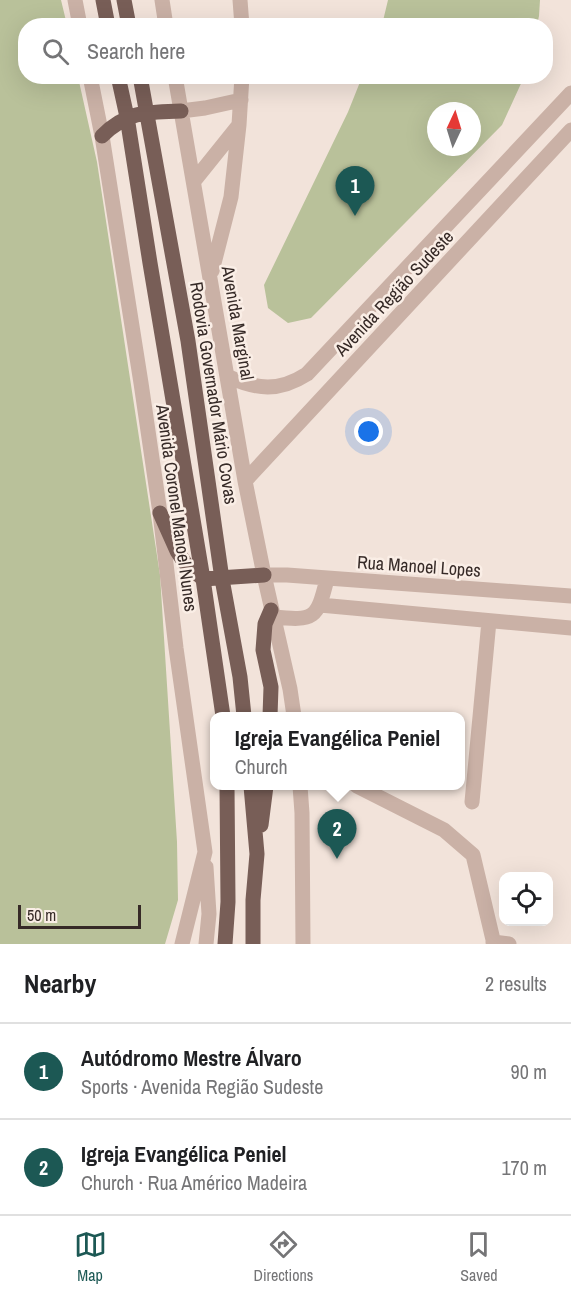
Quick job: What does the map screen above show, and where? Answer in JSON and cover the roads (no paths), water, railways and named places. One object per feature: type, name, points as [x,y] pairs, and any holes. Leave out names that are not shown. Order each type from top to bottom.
[{"type":"main road","points":[[103,0],[106,18]]},
{"type":"main road","points":[[124,0],[127,18]]},
{"type":"main road","points":[[120,84],[203,579],[222,712]]},
{"type":"main road","name":"Rodovia Governador Mário Covas","points":[[142,84],[189,341],[222,579],[240,677],[244,712]]},
{"type":"main road","points":[[102,136],[114,124],[127,117],[181,111]]},
{"type":"main road","points":[[160,513],[177,551],[203,579],[264,575]]},
{"type":"main road","points":[[270,712],[272,687],[263,650],[265,624],[273,616]]},
{"type":"main road","points":[[225,944],[228,902],[227,790]]},
{"type":"main road","points":[[251,790],[257,854]]},
{"type":"main road","points":[[253,944],[257,854],[265,790]]},
{"type":"street","points":[[75,0],[78,18]]},
{"type":"street","points":[[162,0],[165,18]]},
{"type":"street","points":[[240,0],[241,18]]},
{"type":"street","name":"Avenida Coronel Manoel Nunes","points":[[92,84],[102,136],[160,513],[176,648],[205,852],[182,944]]},
{"type":"street","name":"Avenida Marginal","points":[[176,84],[245,482],[293,712]]},
{"type":"street","points":[[210,277],[231,197],[242,84]]},
{"type":"street","name":"Avenida Região Sudeste","points":[[227,376],[254,386],[271,387],[286,385],[307,374],[571,93]]},
{"type":"street","points":[[181,111],[241,100]]},
{"type":"street","points":[[194,181],[239,125]]},
{"type":"street","name":"Avenida Região Sudeste","points":[[245,482],[571,130]]},
{"type":"street","name":"Rua Manoel Lopes","points":[[264,575],[571,596]]},
{"type":"street","points":[[273,616],[288,618],[309,616],[315,613],[321,605],[327,579]]},
{"type":"street","points":[[321,605],[571,628]]},
{"type":"street","points":[[273,616],[290,647],[302,712]]},
{"type":"street","points":[[472,802],[489,621]]},
{"type":"street","points":[[300,790],[303,944]]},
{"type":"street","points":[[365,790],[444,830],[473,855],[499,943]]},
{"type":"street","points":[[205,852],[209,914],[207,944]]},
{"type":"place","name":"Autódromo Mestre Álvaro","points":[[355,216]]},
{"type":"place","name":"Igreja Evangélica Peniel","points":[[337,859]]}]
